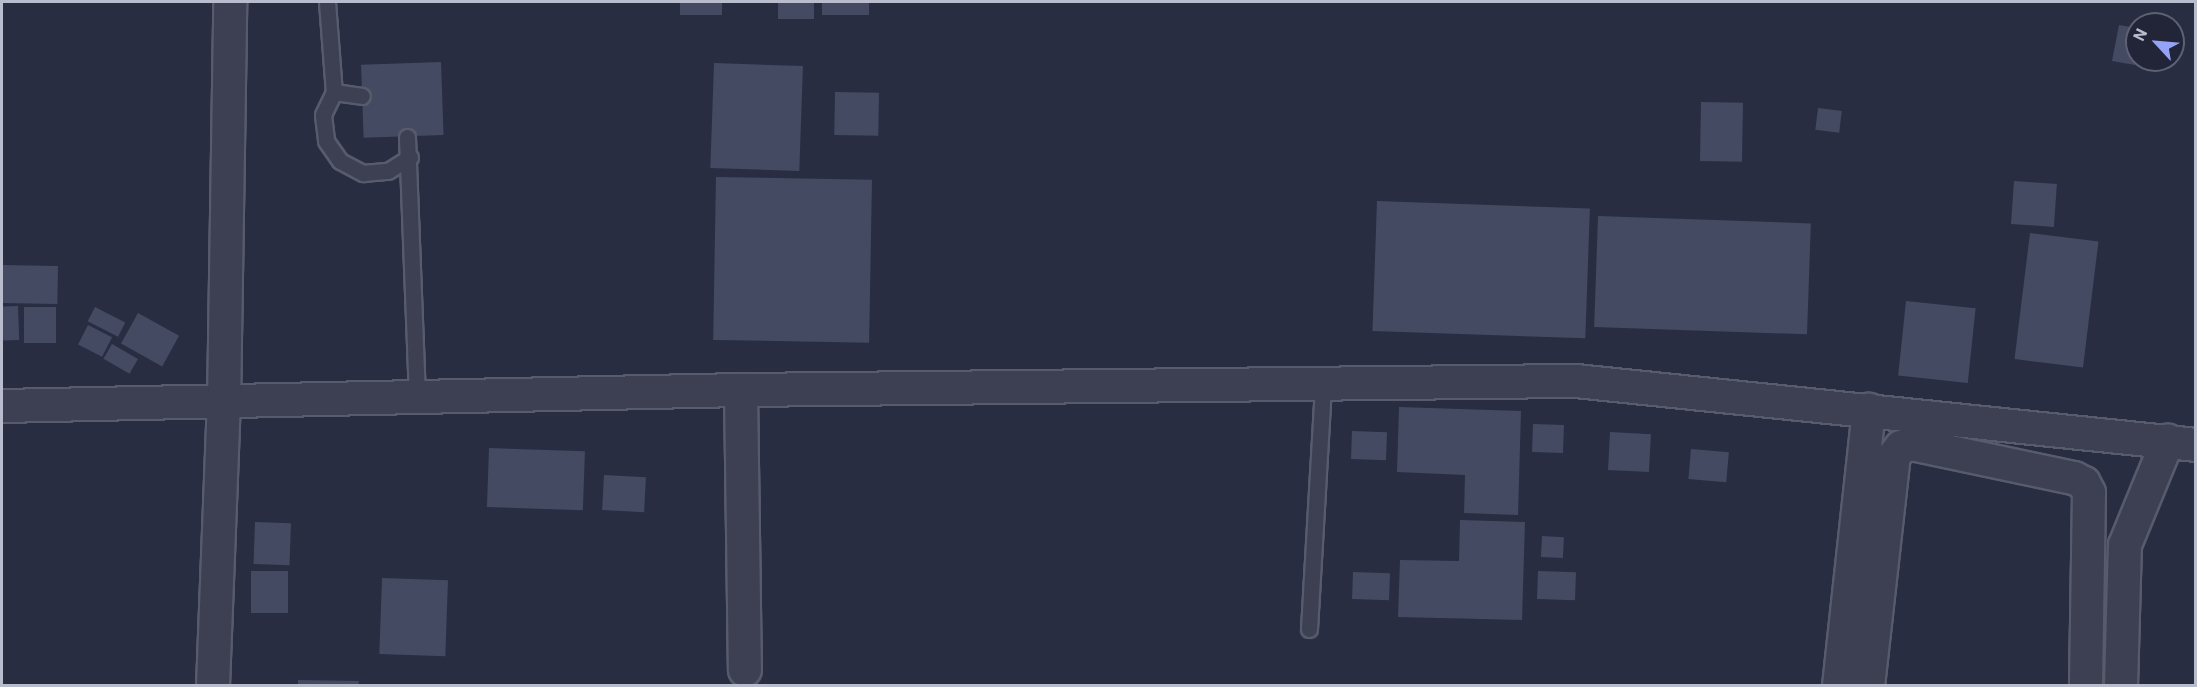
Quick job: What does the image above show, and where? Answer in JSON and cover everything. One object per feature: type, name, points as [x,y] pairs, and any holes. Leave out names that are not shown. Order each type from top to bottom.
[{"type":"street","points":[[213,686],[224,404],[230,2]]},
{"type":"street","points":[[2,406],[224,404],[741,390],[1576,381],[2182,442],[2125,545],[2121,686]]},
{"type":"street","points":[[741,390],[745,670]]},
{"type":"street","points":[[1839,686],[1869,410]]},
{"type":"street","points":[[1868,686],[1894,456],[1901,447],[1912,444],[2074,478],[2084,483],[2089,493],[2086,686]]},
{"type":"lane","points":[[327,2],[334,92],[323,115],[326,141],[340,161],[363,172],[388,171],[410,158]]},
{"type":"lane","points":[[334,92],[362,96]]},
{"type":"lane","points":[[407,137],[410,158],[417,399]]},
{"type":"lane","points":[[1309,629],[1323,385]]},
{"type":"building","points":[[680,2],[722,2],[722,15],[680,15]]},
{"type":"building","points":[[778,2],[814,2],[814,19],[778,19]]},
{"type":"building","points":[[822,2],[869,2],[869,15],[822,15]]},
{"type":"building","points":[[2119,25],[2125,26],[2125,63],[2112,61]]},
{"type":"building","points":[[441,62],[444,135],[364,138],[361,65]]},
{"type":"building","points":[[714,63],[803,66],[799,171],[710,168]]},
{"type":"building","points":[[835,92],[879,93],[878,136],[834,135]]},
{"type":"building","points":[[1701,102],[1743,103],[1742,162],[1700,161]]},
{"type":"building","points":[[1818,108],[1842,111],[1839,133],[1815,130]]},
{"type":"building","points":[[716,177],[872,180],[869,343],[713,340]]},
{"type":"building","points":[[2014,181],[2057,184],[2054,227],[2011,224]]},
{"type":"building","points":[[1377,201],[1590,208],[1585,338],[1372,331]]},
{"type":"building","points":[[1598,216],[1811,223],[1807,334],[1594,327]]},
{"type":"building","points":[[2030,233],[2098,241],[2083,367],[2015,359]]},
{"type":"building","points":[[2,265],[58,266],[57,304],[2,303]]},
{"type":"building","points":[[1906,301],[1976,308],[1968,383],[1898,376]]},
{"type":"building","points":[[18,306],[19,340],[3,341],[2,307]]},
{"type":"building","points":[[24,307],[56,307],[56,343],[24,343]]},
{"type":"building","points":[[95,307],[125,322],[118,337],[88,321]]},
{"type":"building","points":[[138,313],[179,336],[162,366],[121,344]]},
{"type":"building","points":[[88,325],[112,337],[102,357],[78,345]]},
{"type":"building","points":[[112,344],[138,359],[129,374],[104,359]]},
{"type":"building","points":[[1399,407],[1521,411],[1518,515],[1464,513],[1465,475],[1397,472]]},
{"type":"building","points":[[1533,424],[1564,425],[1563,453],[1532,452]]},
{"type":"building","points":[[1352,431],[1387,432],[1386,460],[1351,459]]},
{"type":"building","points":[[1610,432],[1651,434],[1649,472],[1608,470]]},
{"type":"building","points":[[489,448],[585,451],[583,510],[487,507]]},
{"type":"building","points":[[1691,449],[1729,452],[1726,482],[1688,479]]},
{"type":"building","points":[[604,475],[646,477],[644,512],[602,510]]},
{"type":"building","points":[[1460,520],[1525,522],[1522,620],[1398,617],[1400,560],[1459,561]]},
{"type":"building","points":[[255,522],[291,523],[290,565],[254,564]]},
{"type":"building","points":[[1542,536],[1564,537],[1563,558],[1541,557]]},
{"type":"building","points":[[251,571],[288,571],[288,613],[251,613]]},
{"type":"building","points":[[1538,571],[1576,572],[1575,600],[1537,599]]},
{"type":"building","points":[[1353,572],[1390,573],[1389,600],[1352,599]]},
{"type":"building","points":[[382,578],[448,580],[445,656],[379,654]]},
{"type":"building","points":[[298,680],[359,681],[358,686],[298,686]]}]
